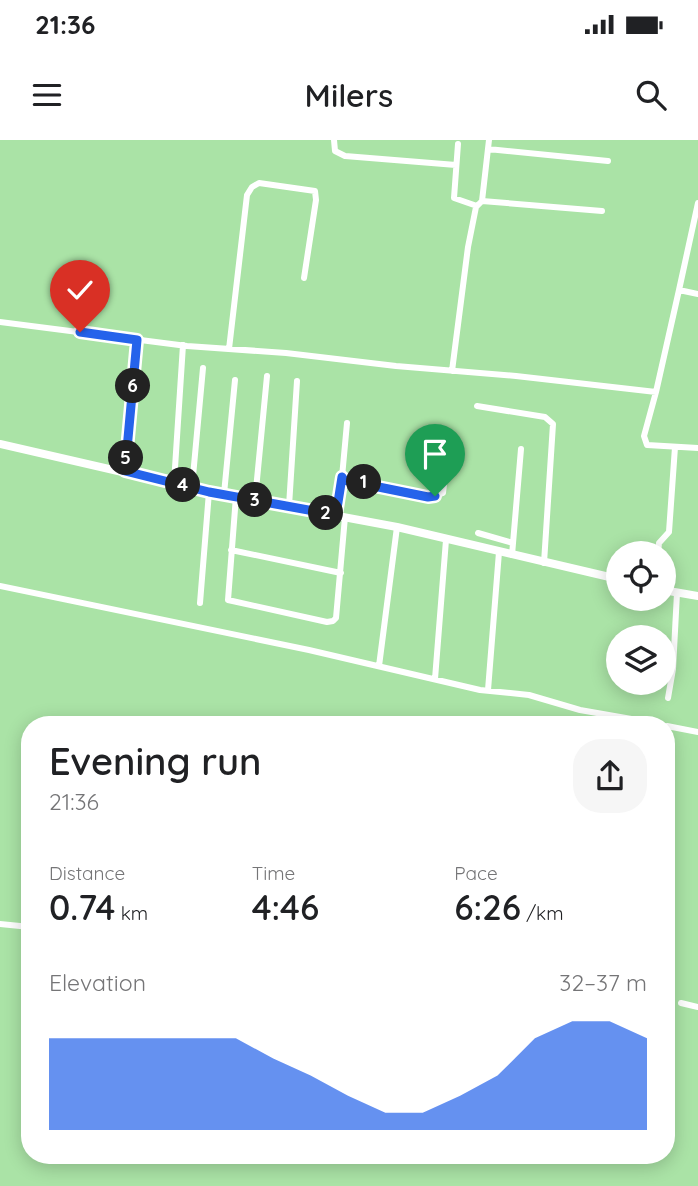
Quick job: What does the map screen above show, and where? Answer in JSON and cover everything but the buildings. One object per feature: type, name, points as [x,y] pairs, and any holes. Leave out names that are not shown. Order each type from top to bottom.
[{"type":"street","points":[[334,140],[335,151],[345,156],[456,165]]},
{"type":"street","points":[[452,370],[468,247],[479,203],[489,140]]},
{"type":"street","points":[[458,144],[454,198],[479,203],[602,211]]},
{"type":"street","points":[[488,149],[608,161]]},
{"type":"street","points":[[229,349],[247,195],[252,187],[259,183],[315,191],[316,200],[304,278]]},
{"type":"street","points":[[698,203],[645,441],[651,446],[698,448]]},
{"type":"street","points":[[679,290],[698,294]]},
{"type":"street","points":[[0,322],[183,345],[286,353],[656,392]]},
{"type":"street","points":[[125,471],[137,340]]},
{"type":"street","points":[[174,483],[183,345]]},
{"type":"street","points":[[192,487],[202,368]]},
{"type":"street","points":[[255,500],[267,376]]},
{"type":"street","points":[[224,494],[235,380]]},
{"type":"street","points":[[289,506],[297,381]]},
{"type":"street","points":[[477,406],[545,417],[553,424],[544,563]]},
{"type":"street","points":[[236,496],[228,600],[327,622],[333,621],[341,573],[342,477],[347,423]]},
{"type":"street","points":[[435,496],[431,481],[438,441]]},
{"type":"street","points":[[342,477],[344,480],[428,497],[435,496],[443,493],[449,442]]},
{"type":"street","points":[[0,444],[209,492],[397,527],[606,576]]},
{"type":"street","points":[[661,541],[669,532],[676,447]]},
{"type":"street","points":[[512,555],[521,449]]},
{"type":"street","points":[[200,603],[209,492]]},
{"type":"street","points":[[379,666],[397,527]]},
{"type":"street","points":[[478,533],[513,543]]},
{"type":"street","points":[[435,679],[446,540]]},
{"type":"street","points":[[231,550],[341,573]]},
{"type":"street","points":[[488,690],[499,552]]},
{"type":"street","points":[[0,586],[488,690],[529,695],[580,710],[614,716]]},
{"type":"street","points":[[668,698],[673,669],[677,593],[698,596]]},
{"type":"street","points":[[675,728],[698,732]]},
{"type":"street","points":[[0,924],[21,926]]},
{"type":"street","points":[[681,1003],[698,1007]]},
{"type":"route","points":[[80,332],[137,340],[125,471],[209,492],[336,515],[342,477],[344,480],[406,493],[435,496]]}]
